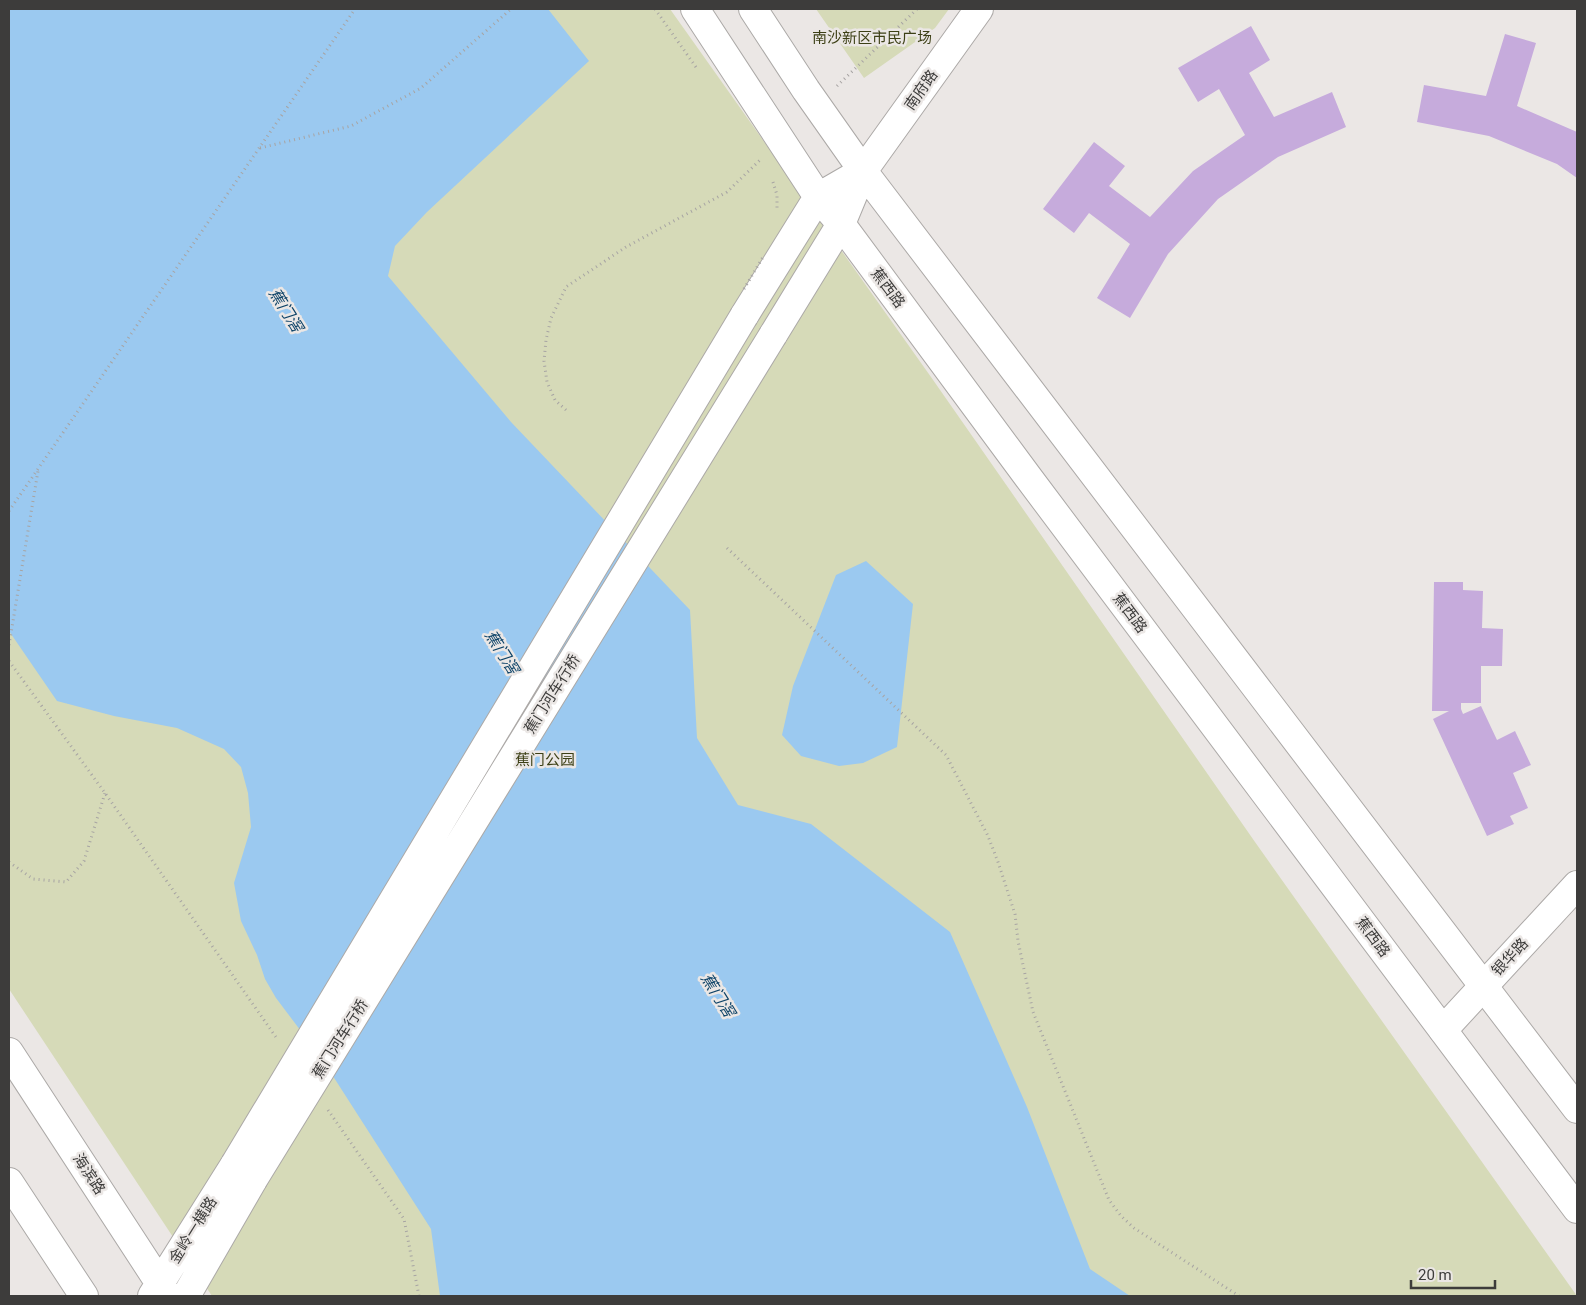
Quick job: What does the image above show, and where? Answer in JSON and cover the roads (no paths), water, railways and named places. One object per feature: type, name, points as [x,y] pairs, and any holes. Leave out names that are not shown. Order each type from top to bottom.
[{"type":"street","name":"蕉西路","points":[[695,9],[818,197],[841,224],[1028,477],[1577,1209]]},
{"type":"street","points":[[753,9],[806,90],[863,171],[1577,1109]]},
{"type":"street","name":"南府路","points":[[772,335],[841,224],[863,171],[979,9]]},
{"type":"street","name":"南府路","points":[[744,316],[818,197],[863,171]]},
{"type":"street","name":"蕉门河车行桥","points":[[244,1172],[744,316]]},
{"type":"street","name":"蕉门河车行桥","points":[[244,1172],[772,335]]},
{"type":"street","name":"银华路","points":[[1443,1030],[1577,885]]},
{"type":"street","name":"海滨路","points":[[9,1052],[160,1292]]},
{"type":"street","name":"金岭一横路","points":[[160,1292],[244,1172]]},
{"type":"street","name":"金岭一横路","points":[[186,1296],[244,1172]]},
{"type":"street","points":[[9,1182],[84,1296]]},
{"type":"water","name":"蕉门滘","points":[[9,9],[548,9],[589,61],[427,212],[395,246],[388,276],[511,422],[690,610],[697,738],[738,805],[811,824],[950,932],[1027,1107],[1090,1269],[1130,1296],[440,1296],[431,1229],[322,1059],[276,998],[265,979],[257,955],[241,921],[234,883],[251,827],[248,793],[241,767],[224,749],[177,728],[114,716],[57,701],[9,631]]},
{"type":"water","points":[[866,561],[913,604],[897,747],[863,763],[839,766],[801,756],[782,735],[793,686],[836,575]]},
{"type":"park label","name":"南沙新区市民广场","points":[[872,38]]},
{"type":"park label","name":"蕉门公园","points":[[545,760]]}]
